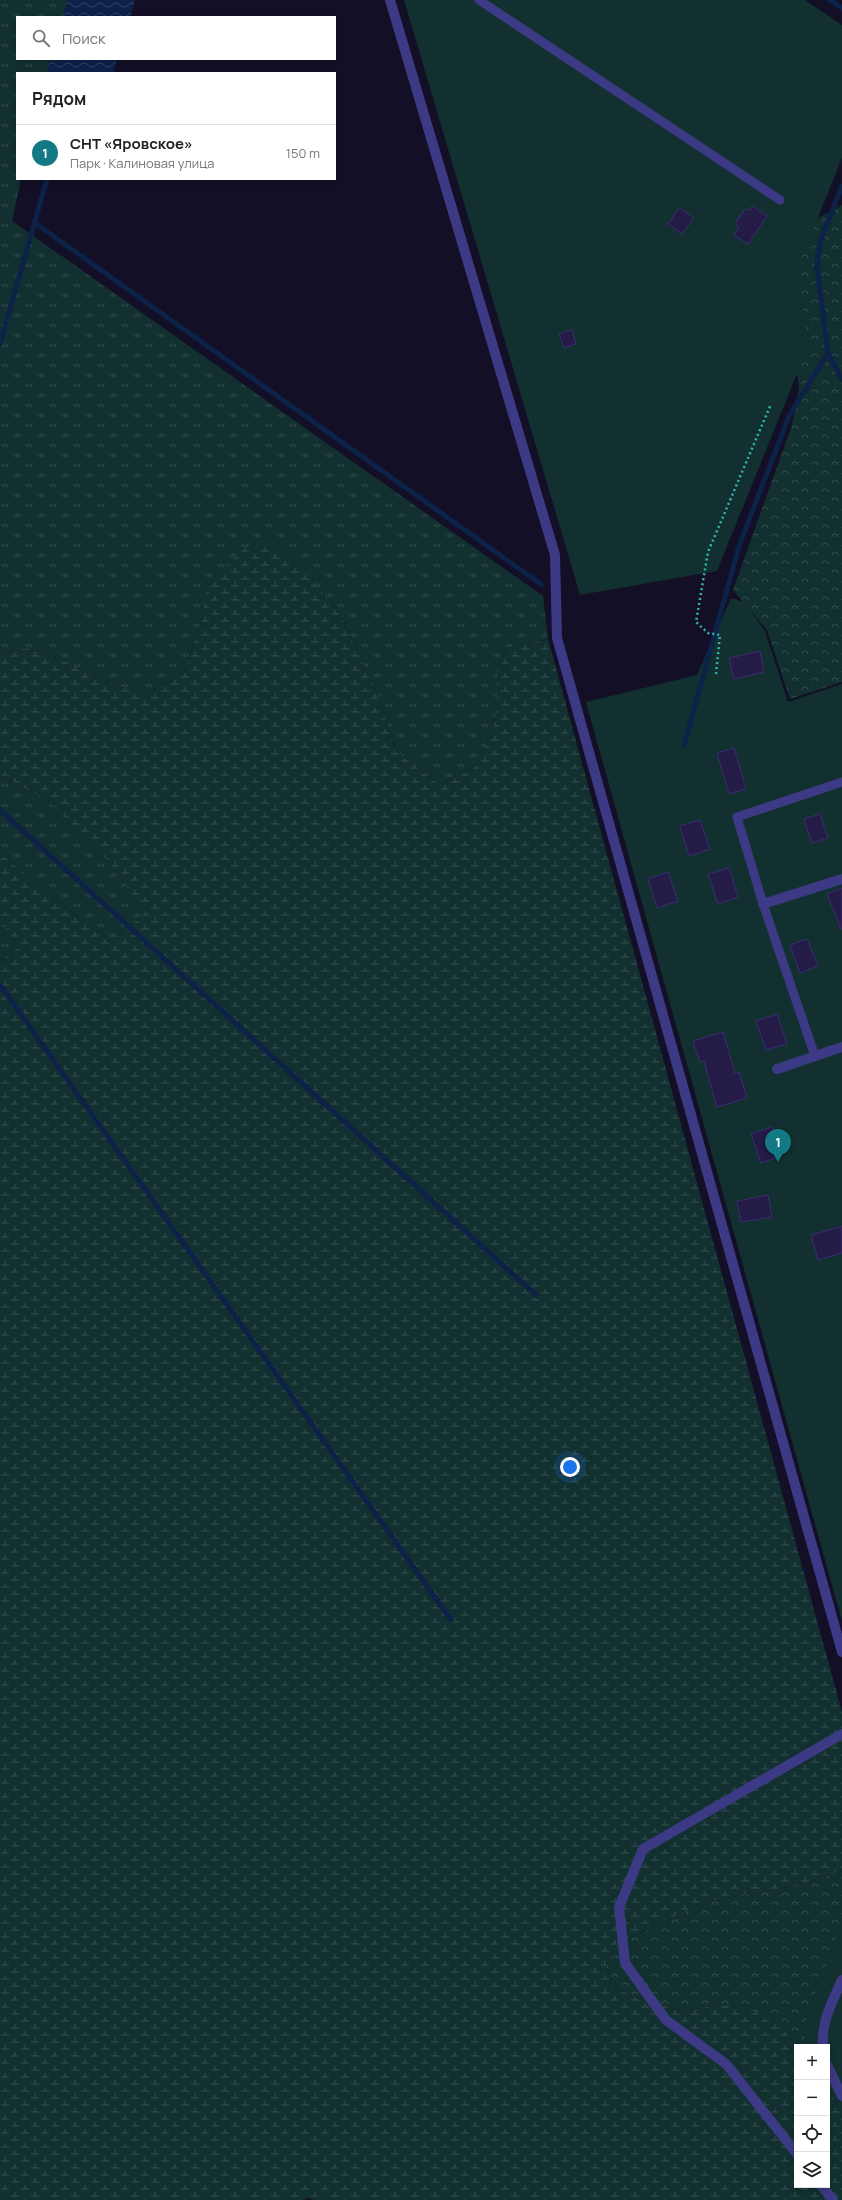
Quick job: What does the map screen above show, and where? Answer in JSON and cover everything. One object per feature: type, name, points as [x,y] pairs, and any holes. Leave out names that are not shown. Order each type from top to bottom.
[{"type":"street","points":[[390,0],[555,555],[557,638],[842,1652]]},
{"type":"street","points":[[763,904],[842,879]]},
{"type":"street","points":[[777,1070],[842,1048]]},
{"type":"street","points":[[795,2152],[726,2064],[666,2020],[624,1963],[619,1907],[643,1849],[842,1734]]},
{"type":"street","points":[[823,2044],[822,2034],[825,2018],[842,1980]]},
{"type":"street","points":[[830,2072],[842,2096]]},
{"type":"street","points":[[823,2188],[833,2200]]},
{"type":"lane","points":[[480,0],[780,200]]},
{"type":"lane","points":[[815,1056],[763,904],[737,817],[842,782]]},
{"type":"path","points":[[716,674],[720,635],[708,632],[696,622],[708,552],[771,404]]},
{"type":"green space","points":[[0,0],[68,0],[63,16],[16,16],[16,60],[51,60],[47,72],[16,72],[16,180],[21,180],[12,221],[543,596],[548,639],[509,648],[497,667],[497,699],[493,731],[474,769],[440,785],[396,751],[376,691],[339,612],[209,582],[201,622],[184,672],[146,694],[104,682],[72,664],[29,648],[0,653]]},
{"type":"green space","points":[[404,0],[805,0],[842,25],[842,158],[796,272],[809,344],[717,571],[580,595]]},
{"type":"green space","points":[[842,205],[842,682],[790,699],[767,630],[733,590],[791,428],[799,388],[791,321],[791,258],[818,218]]},
{"type":"green space","points":[[270,542],[302,568],[339,612],[376,691],[396,751],[440,785],[474,769],[493,731],[497,699],[497,667],[509,648],[548,639],[842,1712],[842,1871],[794,1886],[704,1902],[630,1938],[606,1964],[612,1986],[641,2000],[683,2011],[719,2005],[751,2009],[784,2029],[794,2045],[794,2188],[830,2188],[830,2092],[842,2106],[842,2200],[314,2200],[309,2198],[302,2200],[0,2200],[0,961],[19,947],[0,920],[0,853],[85,924],[112,942],[145,912],[107,860],[49,801],[0,775],[0,653],[29,648],[72,664],[104,682],[146,694],[184,672],[201,622],[208,582],[245,548]]},
{"type":"green space","points":[[731,598],[744,602],[765,631],[788,702],[842,684],[842,1621],[586,702],[697,675]]},
{"type":"green space","points":[[0,775],[49,801],[107,860],[145,912],[112,943],[85,924],[0,853]]},
{"type":"green space","points":[[0,920],[19,947],[0,961]]},
{"type":"green space","points":[[842,1871],[842,1964],[813,2041],[810,2044],[794,2045],[784,2029],[719,2005],[683,2011],[641,2000],[612,1986],[606,1964],[630,1938],[704,1902],[794,1886]]},
{"type":"green space","points":[[842,1923],[842,2109],[830,2091],[830,2044],[808,2044],[802,2031]]},
{"type":"water","points":[[68,0],[135,0],[130,16],[63,16]]},
{"type":"water","points":[[51,60],[117,60],[113,72],[47,72]]},
{"type":"building","points":[[752,206],[767,216],[748,244],[734,235],[739,227],[735,224],[745,209],[749,211]]},
{"type":"building","points":[[679,208],[694,218],[682,234],[668,224]]},
{"type":"building","points":[[572,330],[576,344],[564,348],[559,334]]},
{"type":"building","points":[[760,651],[764,672],[734,679],[729,658]]},
{"type":"building","points":[[734,748],[746,789],[729,794],[717,753]]},
{"type":"building","points":[[820,814],[828,838],[812,843],[804,819]]},
{"type":"building","points":[[700,820],[710,849],[689,856],[680,826]]},
{"type":"building","points":[[729,868],[738,897],[718,904],[708,874]]},
{"type":"building","points":[[668,872],[678,901],[657,908],[648,879]]},
{"type":"building","points":[[842,888],[842,929],[841,929],[827,894]]},
{"type":"building","points":[[807,939],[818,966],[800,973],[790,945]]},
{"type":"building","points":[[777,1014],[787,1044],[766,1050],[756,1021]]},
{"type":"building","points":[[723,1032],[735,1073],[739,1072],[747,1098],[717,1107],[704,1061],[700,1062],[693,1041]]},
{"type":"building","points":[[772,1127],[782,1156],[761,1163],[751,1134]]},
{"type":"building","points":[[768,1195],[772,1217],[741,1222],[737,1201]]},
{"type":"building","points":[[842,1226],[842,1253],[818,1260],[811,1235]]},
{"type":"waterway","points":[[830,0],[842,8]]},
{"type":"waterway","points":[[0,344],[47,180]]},
{"type":"waterway","points":[[842,186],[820,242],[817,266],[828,353],[842,379]]},
{"type":"waterway","points":[[35,223],[542,585]]},
{"type":"waterway","points":[[684,746],[739,546],[789,416],[828,353]]},
{"type":"waterway","points":[[0,810],[536,1295]]},
{"type":"waterway","points":[[0,985],[451,1620]]},
{"type":"place","name":"СНТ «Яровское»","points":[[778,1162]]}]
